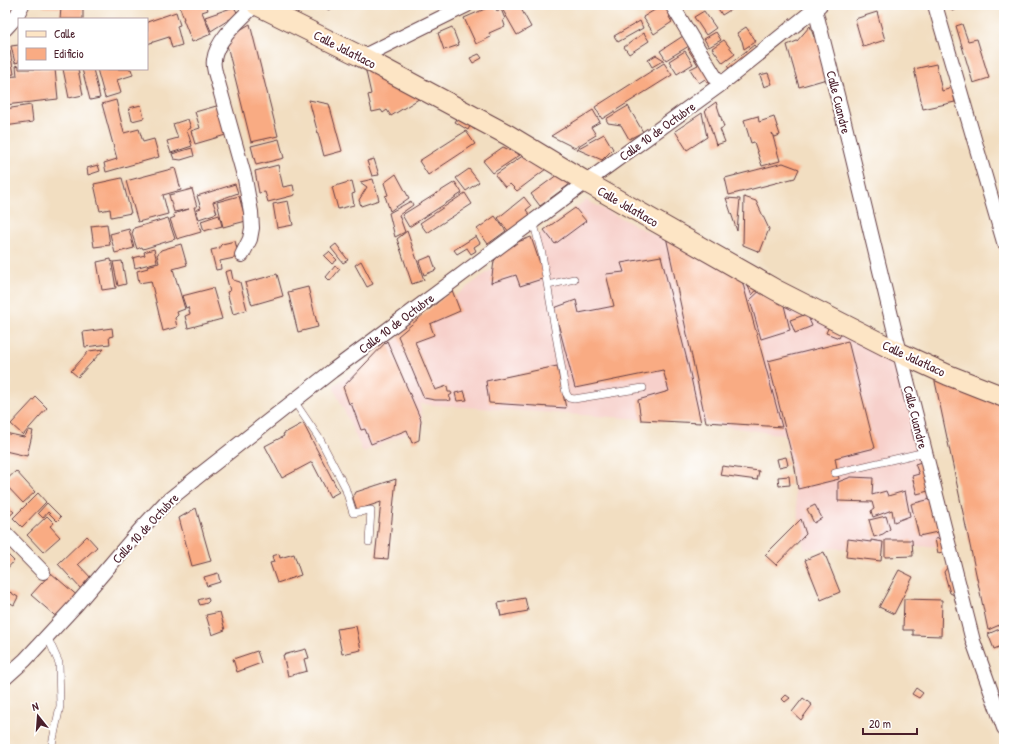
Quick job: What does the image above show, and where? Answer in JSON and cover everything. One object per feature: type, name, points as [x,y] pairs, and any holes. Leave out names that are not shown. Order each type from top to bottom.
[{"type":"main road","name":"Calle Jalatlaco","points":[[256,5],[362,57],[508,135],[586,182],[776,290],[900,353],[1004,398]]},
{"type":"street","points":[[5,28],[16,17],[22,5]]},
{"type":"street","points":[[242,255],[250,239],[252,228],[251,212],[244,179],[213,61],[216,51],[223,39],[256,5]]},
{"type":"street","points":[[362,57],[466,5]]},
{"type":"street","points":[[672,5],[720,86]]},
{"type":"street","points":[[934,5],[1004,242]]},
{"type":"street","name":"Calle 10 de Octubre","points":[[5,678],[25,660],[76,605],[165,503],[200,474],[332,371],[586,182],[720,86],[817,7]]},
{"type":"street","name":"Calle Cuandre","points":[[817,7],[900,353],[973,641],[1004,728]]},
{"type":"street","points":[[5,534],[43,572]]},
{"type":"lane","points":[[533,222],[542,254],[565,388],[569,398],[574,399],[643,388]]},
{"type":"lane","points":[[548,285],[574,279]]},
{"type":"lane","points":[[294,400],[321,441],[345,487],[353,513],[371,510],[369,542]]},
{"type":"lane","points":[[835,473],[925,452]]},
{"type":"lane","points":[[47,636],[59,663],[60,706],[51,749]]},
{"type":"shaded area","points":[[586,200],[859,340],[906,357],[946,546],[804,549],[785,435],[701,423],[420,404],[423,426],[363,452],[333,386]]},
{"type":"building","points":[[44,5],[83,5],[83,18],[60,18],[61,8],[43,7]]},
{"type":"building","points":[[179,5],[206,5],[208,10],[202,12],[211,34],[192,42]]},
{"type":"building","points":[[320,5],[335,5],[329,10]]},
{"type":"building","points":[[494,5],[497,11],[501,9],[505,19],[503,20],[505,26],[489,33],[491,37],[476,44],[464,18]]},
{"type":"building","points":[[500,5],[519,5],[531,27],[517,35]]},
{"type":"building","points":[[611,5],[620,5],[613,9]]},
{"type":"building","points":[[663,5],[668,5],[673,14],[669,17],[672,22],[654,34],[643,17]]},
{"type":"building","points":[[716,5],[733,5],[735,7],[722,15]]},
{"type":"building","points":[[950,5],[957,5],[958,9],[952,11]]},
{"type":"building","points":[[234,7],[238,14],[211,31],[205,17]]},
{"type":"building","points":[[704,11],[716,28],[706,35],[694,17]]},
{"type":"building","points":[[176,12],[180,25],[177,26],[182,45],[172,48],[169,37],[148,44],[148,22]]},
{"type":"building","points":[[877,12],[885,40],[863,47],[855,19]]},
{"type":"building","points":[[640,21],[643,28],[618,42],[614,36]]},
{"type":"building","points":[[250,24],[278,136],[251,142],[227,45],[233,34]]},
{"type":"building","points":[[962,24],[968,41],[977,39],[989,78],[973,83],[956,26]]},
{"type":"building","points":[[810,26],[814,37],[818,36],[830,78],[799,87],[787,45],[797,41]]},
{"type":"building","points":[[452,27],[459,45],[444,50],[438,33]]},
{"type":"building","points":[[746,27],[756,41],[744,49],[742,41],[737,33]]},
{"type":"building","points":[[716,32],[721,40],[709,47],[704,39]]},
{"type":"building","points":[[644,33],[649,41],[629,54],[624,47]]},
{"type":"building","points":[[683,36],[689,46],[666,60],[660,51]]},
{"type":"building","points":[[724,40],[735,54],[723,63],[712,48]]},
{"type":"building","points":[[18,45],[18,62],[15,63],[11,46]]},
{"type":"building","points":[[754,45],[759,51],[732,72],[727,66]]},
{"type":"building","points":[[693,46],[716,84],[711,87],[705,79],[699,83],[690,69],[698,65],[688,49]]},
{"type":"building","points":[[10,51],[14,74],[7,75],[5,66],[5,52]]},
{"type":"building","points":[[685,51],[693,64],[677,74],[669,61]]},
{"type":"building","points":[[479,54],[482,58],[473,63],[470,58]]},
{"type":"building","points":[[656,55],[664,60],[652,67],[648,60]]},
{"type":"building","points":[[664,63],[672,75],[602,119],[595,107]]},
{"type":"building","points":[[936,64],[942,91],[952,88],[955,102],[923,109],[914,69]]},
{"type":"building","points":[[18,65],[18,70],[55,70],[58,99],[5,105],[5,77],[17,76],[16,66]]},
{"type":"building","points":[[365,67],[422,97],[391,116],[387,110],[383,113],[381,110],[372,112],[368,95],[371,94]]},
{"type":"building","points":[[63,70],[78,70],[83,95],[69,98]]},
{"type":"building","points":[[82,70],[93,70],[100,98],[90,100]]},
{"type":"building","points":[[97,70],[131,70],[133,75],[117,80],[121,93],[105,98]]},
{"type":"building","points":[[768,73],[772,84],[764,87],[760,75]]},
{"type":"building","points":[[116,100],[124,133],[139,129],[143,142],[154,139],[159,157],[106,172],[104,163],[117,159],[102,104]]},
{"type":"building","points":[[309,100],[329,104],[342,151],[324,156]]},
{"type":"building","points":[[716,102],[724,127],[720,129],[725,142],[716,145],[705,110]]},
{"type":"building","points":[[31,105],[33,122],[5,126],[5,109]]},
{"type":"building","points":[[141,105],[144,118],[132,121],[129,108]]},
{"type":"building","points":[[220,105],[229,134],[195,144],[191,131],[200,128],[195,112]]},
{"type":"building","points":[[628,106],[643,132],[629,139],[621,125],[608,123],[606,119]]},
{"type":"building","points":[[593,110],[600,122],[591,127],[596,135],[575,148],[551,136]]},
{"type":"building","points":[[702,113],[707,137],[687,150],[675,131]]},
{"type":"building","points":[[460,114],[478,124],[475,130],[470,126],[468,130],[455,122]]},
{"type":"building","points":[[758,116],[759,122],[774,117],[780,135],[775,137],[772,133],[780,161],[762,166],[754,142],[751,143],[744,120]]},
{"type":"building","points":[[188,119],[191,128],[187,130],[192,146],[171,153],[167,141],[178,138],[173,124]]},
{"type":"building","points":[[466,131],[475,144],[428,175],[419,161]]},
{"type":"building","points":[[604,134],[613,149],[602,160],[577,149]]},
{"type":"building","points":[[279,139],[284,158],[256,165],[251,146]]},
{"type":"building","points":[[503,147],[520,155],[493,173],[483,161]]},
{"type":"building","points":[[192,148],[194,156],[181,160],[174,159],[172,154]]},
{"type":"building","points":[[524,155],[546,169],[517,191],[510,184],[505,187],[495,175]]},
{"type":"building","points":[[374,159],[379,175],[372,176],[367,161]]},
{"type":"building","points":[[783,163],[799,169],[795,178],[729,195],[725,178]]},
{"type":"building","points":[[98,165],[100,171],[88,175],[87,168]]},
{"type":"building","points":[[278,165],[283,187],[293,185],[295,195],[268,202],[265,192],[259,193],[255,171]]},
{"type":"building","points":[[175,168],[181,190],[163,195],[168,214],[138,222],[126,181]]},
{"type":"building","points":[[469,169],[479,182],[466,191],[456,178]]},
{"type":"building","points":[[561,172],[570,184],[540,206],[531,194]]},
{"type":"building","points":[[396,174],[409,198],[390,211],[385,196],[388,195],[384,183]]},
{"type":"building","points":[[122,178],[131,213],[111,217],[110,209],[100,211],[94,184]]},
{"type":"building","points":[[373,179],[379,200],[361,206],[359,200],[367,187],[360,182]]},
{"type":"building","points":[[352,181],[355,193],[352,194],[354,205],[338,209],[332,187]]},
{"type":"building","points":[[455,182],[462,193],[409,227],[402,215]]},
{"type":"building","points":[[235,184],[238,193],[213,202],[217,213],[199,219],[196,210],[201,208],[197,196]]},
{"type":"building","points":[[192,189],[197,207],[194,207],[201,232],[177,239],[170,219],[175,217],[173,214],[189,209],[174,212],[169,195]]},
{"type":"building","points":[[465,193],[472,204],[427,233],[420,223]]},
{"type":"building","points":[[239,196],[246,221],[223,227],[217,202]]},
{"type":"building","points":[[524,197],[531,206],[526,210],[530,215],[509,232],[498,218]]},
{"type":"building","points":[[744,197],[756,201],[769,229],[760,252],[743,245]]},
{"type":"building","points":[[726,198],[740,199],[737,231]]},
{"type":"building","points":[[288,201],[293,225],[277,228],[273,204]]},
{"type":"building","points":[[411,201],[413,205],[399,215],[405,232],[395,237],[389,213]]},
{"type":"building","points":[[575,208],[586,221],[555,244],[544,230]]},
{"type":"building","points":[[219,215],[222,226],[204,231],[201,221]]},
{"type":"building","points":[[495,216],[506,231],[488,244],[477,229]]},
{"type":"building","points":[[168,218],[175,239],[143,249],[142,247],[137,249],[132,234],[134,228]]},
{"type":"building","points":[[107,224],[110,245],[94,247],[91,226]]},
{"type":"building","points":[[129,229],[134,248],[115,253],[110,234]]},
{"type":"building","points":[[407,231],[424,280],[412,284],[397,239]]},
{"type":"building","points":[[665,232],[740,273],[782,427],[706,422]]},
{"type":"building","points":[[476,236],[480,243],[474,247],[476,251],[471,254],[467,248],[457,254],[454,250]]},
{"type":"building","points":[[531,237],[545,278],[520,286],[516,275],[491,283],[494,261],[507,246]]},
{"type":"building","points":[[235,241],[239,257],[220,261],[221,269],[216,270],[211,250],[220,248],[222,244]]},
{"type":"building","points":[[181,244],[187,265],[173,269],[185,309],[177,312],[178,315],[175,318],[177,327],[163,331],[151,281],[139,283],[137,271],[148,268],[147,266],[159,263],[157,255],[161,250]]},
{"type":"building","points":[[336,244],[348,260],[343,263],[331,248]]},
{"type":"building","points":[[154,249],[157,262],[135,268],[133,258],[145,255],[144,252]]},
{"type":"building","points":[[329,252],[337,260],[332,264],[324,256]]},
{"type":"building","points":[[431,256],[436,270],[424,275],[419,261]]},
{"type":"building","points":[[661,256],[701,423],[641,420],[638,400],[669,391],[663,370],[575,388],[554,308],[576,300],[579,313],[614,306],[606,274],[624,272],[621,263]]},
{"type":"building","points":[[111,259],[116,288],[102,290],[97,262]]},
{"type":"building","points":[[122,261],[126,284],[118,286],[113,262]]},
{"type":"building","points":[[361,261],[373,284],[367,287],[355,265]]},
{"type":"building","points":[[335,266],[340,269],[330,281],[326,277]]},
{"type":"building","points":[[231,270],[233,280],[240,282],[247,310],[233,314],[227,292],[230,291],[225,272]]},
{"type":"building","points":[[277,274],[283,296],[252,305],[245,283]]},
{"type":"building","points":[[747,284],[762,284],[752,295]]},
{"type":"building","points":[[765,286],[782,297],[790,330],[761,339],[750,300]]},
{"type":"building","points":[[308,287],[318,327],[298,332],[288,292]]},
{"type":"building","points":[[213,288],[222,319],[188,328],[185,316],[190,314],[188,307],[186,308],[182,296]]},
{"type":"building","points":[[452,290],[460,311],[430,324],[434,335],[415,342],[435,390],[447,386],[448,392],[451,392],[452,394],[449,396],[451,400],[448,401],[424,398],[398,336]]},
{"type":"building","points":[[807,314],[812,326],[795,333],[790,320]]},
{"type":"building","points":[[829,326],[842,332],[839,338],[826,333]]},
{"type":"building","points":[[112,328],[113,336],[109,337],[110,344],[85,347],[83,332]]},
{"type":"building","points":[[387,341],[421,420],[419,440],[412,443],[407,430],[371,444],[365,429],[361,430],[351,403],[349,404],[343,387]]},
{"type":"building","points":[[848,341],[875,448],[835,458],[839,479],[798,489],[795,468],[768,361]]},
{"type":"building","points":[[104,349],[78,377],[71,371],[89,351]]},
{"type":"building","points":[[557,366],[566,408],[489,403],[486,381]]},
{"type":"building","points":[[933,372],[1001,400],[1004,409],[1004,623],[988,630]]},
{"type":"building","points":[[464,391],[467,400],[457,401],[455,393]]},
{"type":"building","points":[[36,397],[47,408],[23,435],[11,424]]},
{"type":"building","points":[[303,423],[339,492],[330,497],[312,462],[282,478],[265,446],[284,436],[283,434]]},
{"type":"building","points":[[29,430],[33,431],[27,456],[5,451],[5,433],[24,437]]},
{"type":"building","points":[[786,457],[788,465],[779,467],[777,459]]},
{"type":"building","points":[[924,461],[932,490],[917,494],[912,476],[919,474],[915,464]]},
{"type":"building","points":[[722,466],[759,471],[757,480],[720,475]]},
{"type":"building","points":[[16,471],[35,492],[23,503],[5,484],[5,481]]},
{"type":"building","points":[[789,476],[790,485],[779,486],[778,477]]},
{"type":"building","points":[[851,477],[873,478],[872,495],[886,491],[888,496],[905,491],[910,516],[894,522],[892,510],[873,517],[871,511],[874,509],[872,502],[838,501],[838,482]]},
{"type":"building","points":[[396,479],[388,559],[375,558],[381,502],[357,510],[353,498],[356,492]]},
{"type":"building","points":[[38,493],[46,502],[22,527],[13,518]]},
{"type":"building","points":[[935,498],[942,531],[919,536],[911,504]]},
{"type":"building","points":[[47,503],[61,517],[57,521],[48,512],[43,518],[38,513]]},
{"type":"building","points":[[5,504],[14,512],[7,518],[5,516]]},
{"type":"building","points":[[815,505],[822,518],[814,523],[807,509]]},
{"type":"building","points":[[196,508],[211,561],[192,566],[179,518]]},
{"type":"building","points":[[47,516],[54,523],[50,526],[60,537],[43,552],[27,535]]},
{"type":"building","points":[[886,516],[890,529],[883,534],[874,537],[869,520]]},
{"type":"building","points":[[801,519],[806,534],[776,565],[765,555]]},
{"type":"building","points":[[87,536],[97,547],[78,564],[92,579],[81,589],[58,564]]},
{"type":"building","points":[[944,538],[947,551],[938,553],[935,539]]},
{"type":"building","points":[[848,539],[883,542],[881,561],[846,557]]},
{"type":"building","points":[[885,540],[912,540],[913,556],[885,557]]},
{"type":"building","points":[[824,552],[840,592],[821,600],[805,560]]},
{"type":"building","points":[[279,554],[280,558],[294,554],[301,575],[277,583],[270,563],[274,562],[272,556]]},
{"type":"building","points":[[8,555],[14,561],[5,571],[5,558]]},
{"type":"building","points":[[949,565],[960,598],[950,593],[944,572]]},
{"type":"building","points":[[899,570],[913,577],[894,614],[879,607]]},
{"type":"building","points":[[51,573],[80,598],[60,620],[31,595]]},
{"type":"building","points":[[218,573],[220,582],[207,586],[204,577]]},
{"type":"building","points":[[8,591],[18,597],[14,605],[5,600],[5,596]]},
{"type":"building","points":[[208,597],[209,601],[207,603],[200,605],[198,600]]},
{"type":"building","points":[[525,598],[528,611],[501,616],[498,603]]},
{"type":"building","points":[[904,599],[942,600],[941,636],[913,635],[913,630],[903,630]]},
{"type":"building","points":[[220,612],[225,630],[212,635],[206,615]]},
{"type":"building","points":[[356,626],[361,650],[342,654],[337,629]]},
{"type":"building","points":[[1004,627],[1004,645],[994,649],[988,634]]},
{"type":"building","points":[[306,649],[309,658],[304,659],[307,671],[288,676],[283,655]]},
{"type":"building","points":[[257,651],[261,663],[237,672],[233,659]]},
{"type":"building","points":[[1004,651],[1004,664],[999,653]]},
{"type":"building","points":[[916,688],[923,693],[919,698],[912,694]]},
{"type":"building","points":[[786,695],[790,698],[785,702],[782,699]]},
{"type":"building","points":[[803,698],[812,705],[801,720],[792,712]]}]
